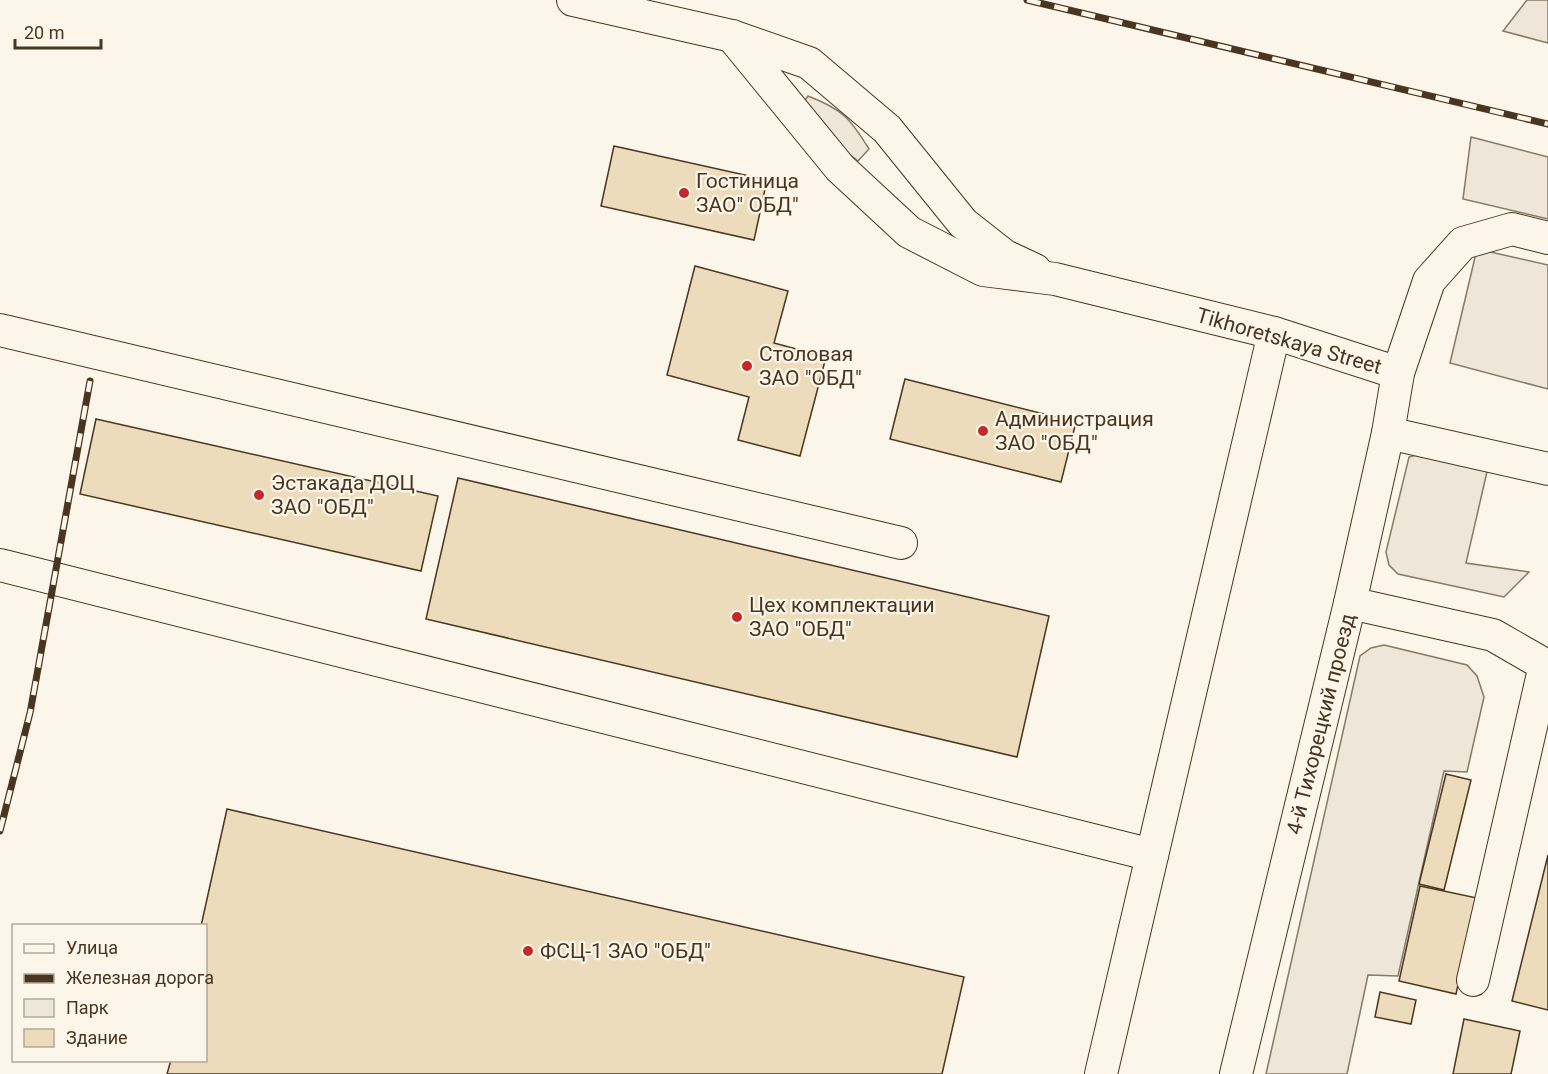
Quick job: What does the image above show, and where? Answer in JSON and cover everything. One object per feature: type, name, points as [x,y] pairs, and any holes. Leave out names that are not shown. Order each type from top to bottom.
[{"type":"street","name":"Tikhoretskaya Street","points":[[573,0],[732,36],[808,63],[887,129],[963,224],[1005,256],[1055,279]]},
{"type":"street","name":"Tikhoretskaya Street","points":[[732,36],[840,168],[909,232],[983,270],[1055,279],[1274,333],[1398,372],[1429,281],[1463,243],[1512,229],[1548,238]]},
{"type":"street","points":[[0,330],[901,543]]},
{"type":"street","points":[[1101,1074],[1274,333]]},
{"type":"street","name":"4-й Тихорецкий проезд","points":[[1236,1074],[1350,603],[1388,433],[1398,372]]},
{"type":"street","points":[[1388,433],[1548,469]]},
{"type":"street","points":[[0,565],[1152,855]]},
{"type":"street","points":[[1350,603],[1493,634],[1545,665],[1473,980]]},
{"type":"green space","points":[[1527,0],[1548,0],[1548,43],[1503,31]]},
{"type":"green space","points":[[808,96],[837,110],[856,129],[869,149],[858,161],[802,104]]},
{"type":"green space","points":[[1471,137],[1548,157],[1548,219],[1463,199]]},
{"type":"green space","points":[[1477,249],[1548,265],[1548,389],[1450,363]]},
{"type":"green space","points":[[1427,452],[1489,463],[1466,563],[1529,572],[1504,597],[1398,574],[1389,565],[1386,552],[1409,457]]},
{"type":"green space","points":[[1384,645],[1467,665],[1477,676],[1484,697],[1467,772],[1444,771],[1398,976],[1368,975],[1347,1074],[1266,1074],[1360,656],[1371,648]]},
{"type":"building","name":"Гостиница ЗАО\" ОБД\"","points":[[614,146],[767,180],[754,240],[601,206]]},
{"type":"building","name":"Столовая ЗАО \"ОБД\"","points":[[695,266],[788,291],[774,343],[826,357],[800,456],[738,440],[749,397],[667,375]]},
{"type":"building","name":"Администрация ЗАО \"ОБД\"","points":[[905,379],[1076,422],[1061,482],[890,439]]},
{"type":"building","name":"Эстакада ДОЦ ЗАО \"ОБД\"","points":[[96,419],[438,496],[421,571],[80,494]]},
{"type":"building","name":"Цех комплектации ЗАО \"ОБД\"","points":[[458,478],[1049,616],[1017,757],[426,619]]},
{"type":"building","points":[[1446,774],[1471,780],[1444,890],[1419,884]]},
{"type":"building","name":"ФСЦ-1 ЗАО \"ОБД\"","points":[[227,809],[964,977],[942,1074],[167,1074],[170,1062],[207,1062],[207,924],[201,924]]},
{"type":"building","points":[[1548,855],[1548,1010],[1512,1001]]},
{"type":"building","points":[[1420,886],[1477,898],[1456,994],[1399,981]]},
{"type":"building","points":[[1380,992],[1416,1000],[1411,1024],[1375,1017]]},
{"type":"building","points":[[1464,1019],[1520,1031],[1511,1074],[1453,1074]]},
{"type":"railway","points":[[1027,0],[1548,124]]},
{"type":"railway","points":[[0,831],[30,713],[90,381]]},
{"type":"place","name":"Гостиница ЗАО\" ОБД\"","points":[[684,193]]},
{"type":"place","name":"Столовая ЗАО \"ОБД\"","points":[[747,366]]},
{"type":"place","name":"Администрация ЗАО \"ОБД\"","points":[[983,431]]},
{"type":"place","name":"Эстакада ДОЦ ЗАО \"ОБД\"","points":[[259,495]]},
{"type":"place","name":"Цех комплектации ЗАО \"ОБД\"","points":[[737,617]]},
{"type":"place","name":"ФСЦ-1 ЗАО \"ОБД\"","points":[[528,951]]}]
